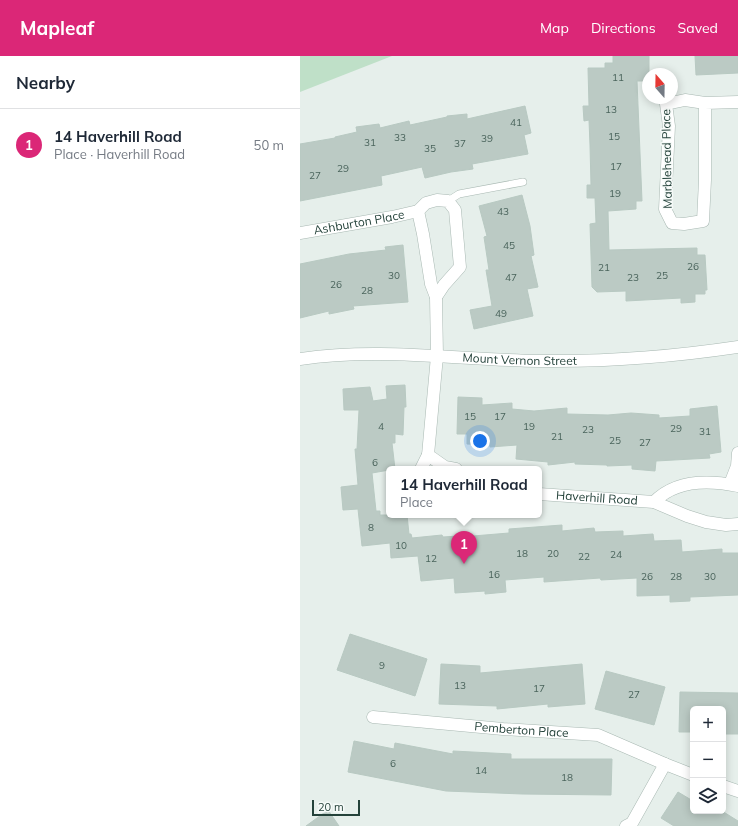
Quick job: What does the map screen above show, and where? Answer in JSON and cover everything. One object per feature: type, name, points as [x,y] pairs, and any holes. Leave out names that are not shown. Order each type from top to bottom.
[{"type":"street","name":"Marblehead Place","points":[[705,103],[705,180],[703,221],[684,224],[672,223],[665,209],[670,126],[666,104],[685,100],[705,103],[738,102]]},
{"type":"street","name":"Ashburton Place","points":[[300,233],[418,211],[426,203],[437,200],[448,201]]},
{"type":"street","points":[[436,297],[444,285],[460,267],[455,210],[448,201]]},
{"type":"street","name":"Ashburton Place","points":[[418,211],[431,284],[436,297],[437,356]]},
{"type":"street","name":"Mount Vernon Street","points":[[300,359],[354,354],[538,361],[595,361],[671,357],[738,347]]},
{"type":"street","points":[[422,466],[428,455],[437,356]]},
{"type":"street","points":[[734,485],[738,453]]},
{"type":"street","points":[[428,455],[444,466]]},
{"type":"street","name":"Haverhill Road","points":[[654,502],[662,494],[686,484],[707,482],[734,485]]},
{"type":"street","name":"Haverhill Road","points":[[542,494],[654,502],[706,522],[726,525],[738,524]]},
{"type":"street","name":"Pemberton Place","points":[[373,717],[503,729],[598,735],[690,774]]},
{"type":"street","points":[[626,826],[632,823],[665,764]]},
{"type":"street","points":[[726,787],[738,791]]},
{"type":"lane","points":[[448,201],[458,194],[523,182]]},
{"type":"green space","points":[[300,56],[392,56],[300,92]]},
{"type":"building","points":[[613,56],[649,56],[649,68],[642,68],[642,81],[637,81],[642,201],[636,201],[636,209],[608,211],[609,250],[697,248],[697,255],[705,255],[707,290],[705,290],[705,294],[695,294],[695,302],[681,303],[681,298],[626,301],[626,291],[597,292],[592,287],[590,224],[596,223],[595,198],[587,198],[587,185],[591,185],[589,120],[584,121],[583,106],[589,106],[588,68],[605,68],[605,63],[613,63]]},
{"type":"building","points":[[695,56],[738,56],[738,73],[696,75]]},
{"type":"building","points":[[525,106],[531,133],[524,135],[528,154],[472,164],[473,169],[425,178],[422,167],[381,176],[382,185],[300,201],[300,144],[335,138],[357,132],[356,127],[379,124],[380,128],[409,121],[410,125],[447,116],[467,114],[467,119]]},
{"type":"building","points":[[522,195],[530,226],[534,255],[531,256],[538,287],[527,289],[533,316],[474,329],[470,310],[492,306],[486,270],[489,270],[484,237],[487,236],[479,206]]},
{"type":"building","points":[[403,245],[408,302],[353,306],[354,309],[329,314],[329,311],[300,318],[300,264],[349,254],[386,250],[385,247]]},
{"type":"building","points":[[405,385],[406,407],[404,407],[403,435],[395,434],[395,443],[392,443],[395,466],[386,466],[386,471],[372,473],[376,511],[380,511],[380,515],[386,515],[386,518],[407,518],[409,534],[411,534],[412,538],[442,535],[443,537],[509,533],[509,529],[562,525],[562,531],[594,528],[595,532],[623,531],[623,536],[653,534],[654,541],[681,540],[682,552],[722,549],[722,553],[738,553],[738,595],[690,597],[690,601],[670,602],[670,595],[637,596],[637,578],[601,580],[600,578],[544,582],[544,577],[505,580],[506,592],[485,594],[485,591],[455,593],[454,578],[421,581],[418,556],[391,558],[390,543],[362,546],[358,509],[343,510],[341,487],[358,485],[355,449],[357,449],[359,410],[344,410],[343,389],[370,387],[373,401],[387,399],[386,386]]},
{"type":"building","points":[[458,397],[482,398],[482,405],[512,403],[512,409],[534,411],[567,408],[567,414],[608,415],[631,413],[659,415],[659,418],[690,416],[690,409],[717,406],[721,452],[709,454],[710,458],[656,461],[655,471],[632,469],[632,465],[607,466],[575,464],[575,462],[548,465],[548,462],[516,459],[517,445],[490,447],[490,445],[467,444],[467,434],[457,434]]},
{"type":"building","points":[[350,634],[427,659],[415,696],[337,670]]},
{"type":"building","points":[[441,664],[480,666],[480,673],[582,664],[585,704],[548,707],[548,704],[497,709],[497,706],[439,704]]},
{"type":"building","points":[[606,671],[665,687],[654,725],[595,709]]},
{"type":"building","points":[[680,692],[738,693],[738,734],[726,734],[726,706],[690,706],[690,732],[679,732]]},
{"type":"building","points":[[354,741],[394,749],[395,743],[453,754],[453,751],[511,754],[511,759],[612,759],[611,795],[446,791],[348,772]]},
{"type":"building","points":[[678,792],[690,799],[690,814],[726,814],[738,821],[738,826],[674,826],[661,818]]},
{"type":"building","points":[[328,810],[339,826],[306,826]]},
{"type":"place","name":"14 Haverhill Road","points":[[464,564]]}]
